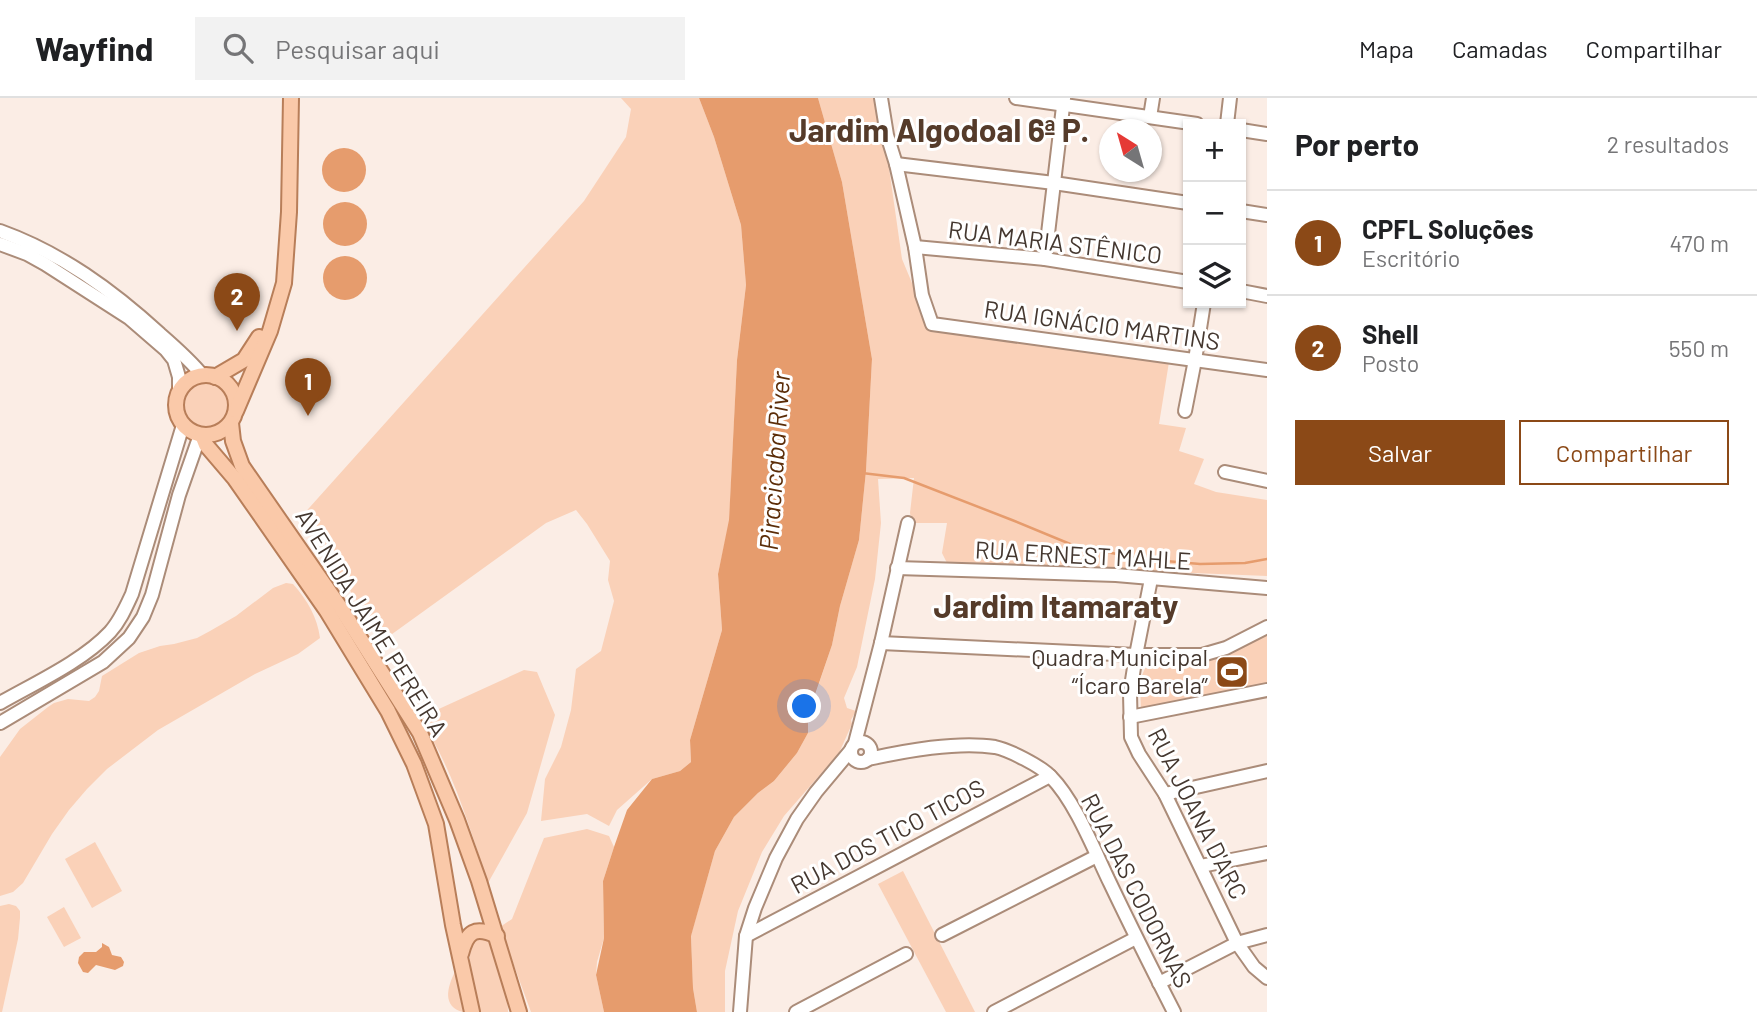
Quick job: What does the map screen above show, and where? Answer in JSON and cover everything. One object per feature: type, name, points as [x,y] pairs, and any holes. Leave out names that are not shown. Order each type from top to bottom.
[{"type":"main road","points":[[283,98],[283,205],[276,278],[271,301],[259,340],[244,360],[237,366],[189,381],[179,393],[177,415],[183,425],[201,435],[218,433],[233,417],[270,331],[284,283],[289,212],[291,98]]},
{"type":"main road","points":[[209,376],[229,386],[234,394],[236,402],[233,417]]},
{"type":"main road","name":"AVENIDA JAIME PEREIRA","points":[[233,417],[233,441],[242,466],[344,612],[420,733],[457,820],[497,936],[519,1012]]},
{"type":"main road","name":"AVENIDA JAIME PEREIRA","points":[[201,435],[327,611],[387,711],[414,764],[436,824],[472,1012]]},
{"type":"main road","points":[[460,956],[465,939],[475,931],[485,931],[497,936]]},
{"type":"main road","points":[[510,985],[513,1012]]},
{"type":"street","points":[[881,98],[887,135],[915,247]]},
{"type":"street","points":[[1016,98],[1064,101],[1183,122]]},
{"type":"street","points":[[1150,117],[1153,98]]},
{"type":"street","points":[[1228,119],[1230,98]]},
{"type":"street","points":[[1045,260],[1064,101]]},
{"type":"street","points":[[1246,132],[1267,134]]},
{"type":"street","points":[[896,164],[1183,202]]},
{"type":"street","points":[[1246,212],[1267,215]]},
{"type":"street","points":[[0,231],[48,251],[93,279],[131,308],[209,376]]},
{"type":"street","points":[[0,244],[27,254],[129,318],[174,360],[179,377],[179,393]]},
{"type":"street","name":"RUA MARIA STÊNICO","points":[[915,247],[1045,260],[1183,281]]},
{"type":"street","name":"RUA IGNÁCIO MARTINS","points":[[915,247],[922,295],[932,324],[1267,370]]},
{"type":"street","points":[[37,260],[46,257],[93,279]]},
{"type":"street","points":[[1246,292],[1267,296]]},
{"type":"street","points":[[1185,411],[1203,308]]},
{"type":"street","points":[[0,703],[88,651],[112,630],[132,594],[183,425]]},
{"type":"street","points":[[0,723],[103,662],[129,638],[143,617],[152,595],[179,495],[201,435]]},
{"type":"street","points":[[1225,472],[1267,481]]},
{"type":"street","points":[[740,1012],[746,936],[776,858],[797,819],[825,781],[858,745],[908,523]]},
{"type":"street","name":"RUA ERNEST MAHLE","points":[[898,568],[1116,575],[1267,588]]},
{"type":"street","name":"RUA JOANA D'ARC","points":[[1151,579],[1130,693],[1131,737],[1165,794],[1237,943],[1254,967],[1267,978]]},
{"type":"street","points":[[881,643],[1136,655],[1202,655],[1226,648],[1267,627]]},
{"type":"street","points":[[1130,717],[1267,690]]},
{"type":"street","points":[[858,745],[871,751],[864,760]]},
{"type":"street","name":"RUA DAS CODORNAS","points":[[858,745],[906,751]]},
{"type":"street","name":"RUA DAS CODORNAS","points":[[825,781],[864,760],[906,751],[974,746],[996,748],[1023,758],[1050,776],[1076,814],[1174,1012]]},
{"type":"street","points":[[1165,794],[1267,771]]},
{"type":"street","name":"RUA DOS TICO TICOS","points":[[746,936],[1050,776]]},
{"type":"street","points":[[1201,866],[1267,853]]},
{"type":"street","points":[[942,935],[1097,856]]},
{"type":"street","points":[[1159,983],[1237,943],[1267,935]]},
{"type":"street","points":[[994,1012],[1136,938]]},
{"type":"street","points":[[796,1012],[906,954]]},
{"type":"shaded area","points":[[621,98],[699,98],[741,225],[746,285],[737,360],[729,524],[718,574],[722,630],[690,740],[691,762],[680,771],[652,779],[617,810],[609,826],[587,814],[541,821],[545,779],[561,747],[571,710],[576,669],[601,651],[614,601],[608,580],[610,561],[576,510],[546,523],[381,642],[301,517],[584,201],[626,137],[631,109]]},
{"type":"shaded area","points":[[818,98],[875,98],[878,104],[902,259],[932,331],[1169,362],[1159,424],[1186,428],[1179,451],[1204,459],[1194,484],[1216,492],[1267,500],[1267,576],[947,563],[942,553],[947,523],[912,523],[910,513],[914,478],[878,479],[881,523],[875,579],[857,667],[844,698],[847,708],[856,711],[851,720],[852,724],[839,753],[784,816],[762,852],[738,911],[725,971],[725,1012],[697,1012],[693,988],[691,935],[715,851],[734,817],[774,781],[797,753],[808,733],[808,716],[832,645],[859,540],[872,359],[842,182]]},
{"type":"shaded area","points":[[206,380],[224,387],[231,405],[224,423],[206,430],[188,423],[181,405],[188,387]]},
{"type":"shaded area","points":[[286,583],[293,584],[307,603],[317,623],[320,638],[298,654],[255,674],[158,730],[107,769],[69,810],[23,883],[13,892],[0,896],[0,757],[20,729],[54,703],[68,699],[89,701],[99,691],[102,676],[139,653],[197,638],[236,616],[273,588]]},
{"type":"shaded area","points":[[1267,633],[1267,686],[1141,710],[1142,678],[1151,662],[1210,659]]},
{"type":"shaded area","points":[[524,670],[537,672],[555,715],[527,813],[488,883],[451,777],[419,718]]},
{"type":"shaded area","points":[[587,829],[609,836],[614,847],[603,881],[604,938],[596,975],[604,1012],[531,1012],[500,927],[512,919],[544,838]]},
{"type":"shaded area","points":[[95,842],[122,891],[92,908],[65,859]]},
{"type":"shaded area","points":[[903,871],[975,1012],[946,1012],[878,884]]},
{"type":"shaded area","points":[[9,904],[20,911],[20,918],[18,939],[0,1012],[0,906]]},
{"type":"shaded area","points":[[64,907],[81,938],[64,947],[47,917]]},
{"type":"shaded area","points":[[479,937],[491,939],[507,988],[508,1012],[479,1012],[470,956],[473,940]]},
{"type":"shaded area","points":[[455,972],[463,1012],[452,1006],[448,996]]},
{"type":"water","name":"Piracicaba River","points":[[699,98],[818,98],[842,182],[872,359],[859,540],[832,645],[808,715],[808,733],[797,753],[774,781],[734,817],[715,851],[691,936],[697,1012],[604,1012],[596,975],[604,938],[603,881],[627,810],[652,779],[680,771],[691,762],[690,740],[722,630],[718,574],[729,520],[737,360],[746,285],[741,225]]},
{"type":"water","points":[[344,148],[360,154],[366,170],[360,186],[344,192],[328,186],[322,170],[328,154]]},
{"type":"water","points":[[345,202],[361,208],[367,224],[361,240],[345,246],[329,240],[323,224],[329,208]]},
{"type":"water","points":[[345,256],[361,262],[367,278],[361,294],[345,300],[329,294],[323,278],[329,262]]},
{"type":"water","points":[[102,943],[109,947],[112,955],[121,957],[123,966],[115,970],[96,965],[88,973],[83,972],[78,963],[79,957],[84,952],[96,952],[102,947]]},
{"type":"waterway","points":[[862,473],[904,478],[1075,546],[1143,559],[1200,564],[1245,563],[1267,559]]},
{"type":"place","name":"Shell","points":[[237,331]]},
{"type":"place","name":"CPFL Soluções","points":[[308,416]]},
{"type":"place","name":"Quadra Municipal “Ícaro Barela”","points":[[1232,672]]},
{"type":"district","name":"Jardim Algodoal 6ª P.","points":[[939,131]]},
{"type":"district","name":"Jardim Itamaraty","points":[[1056,607]]}]
